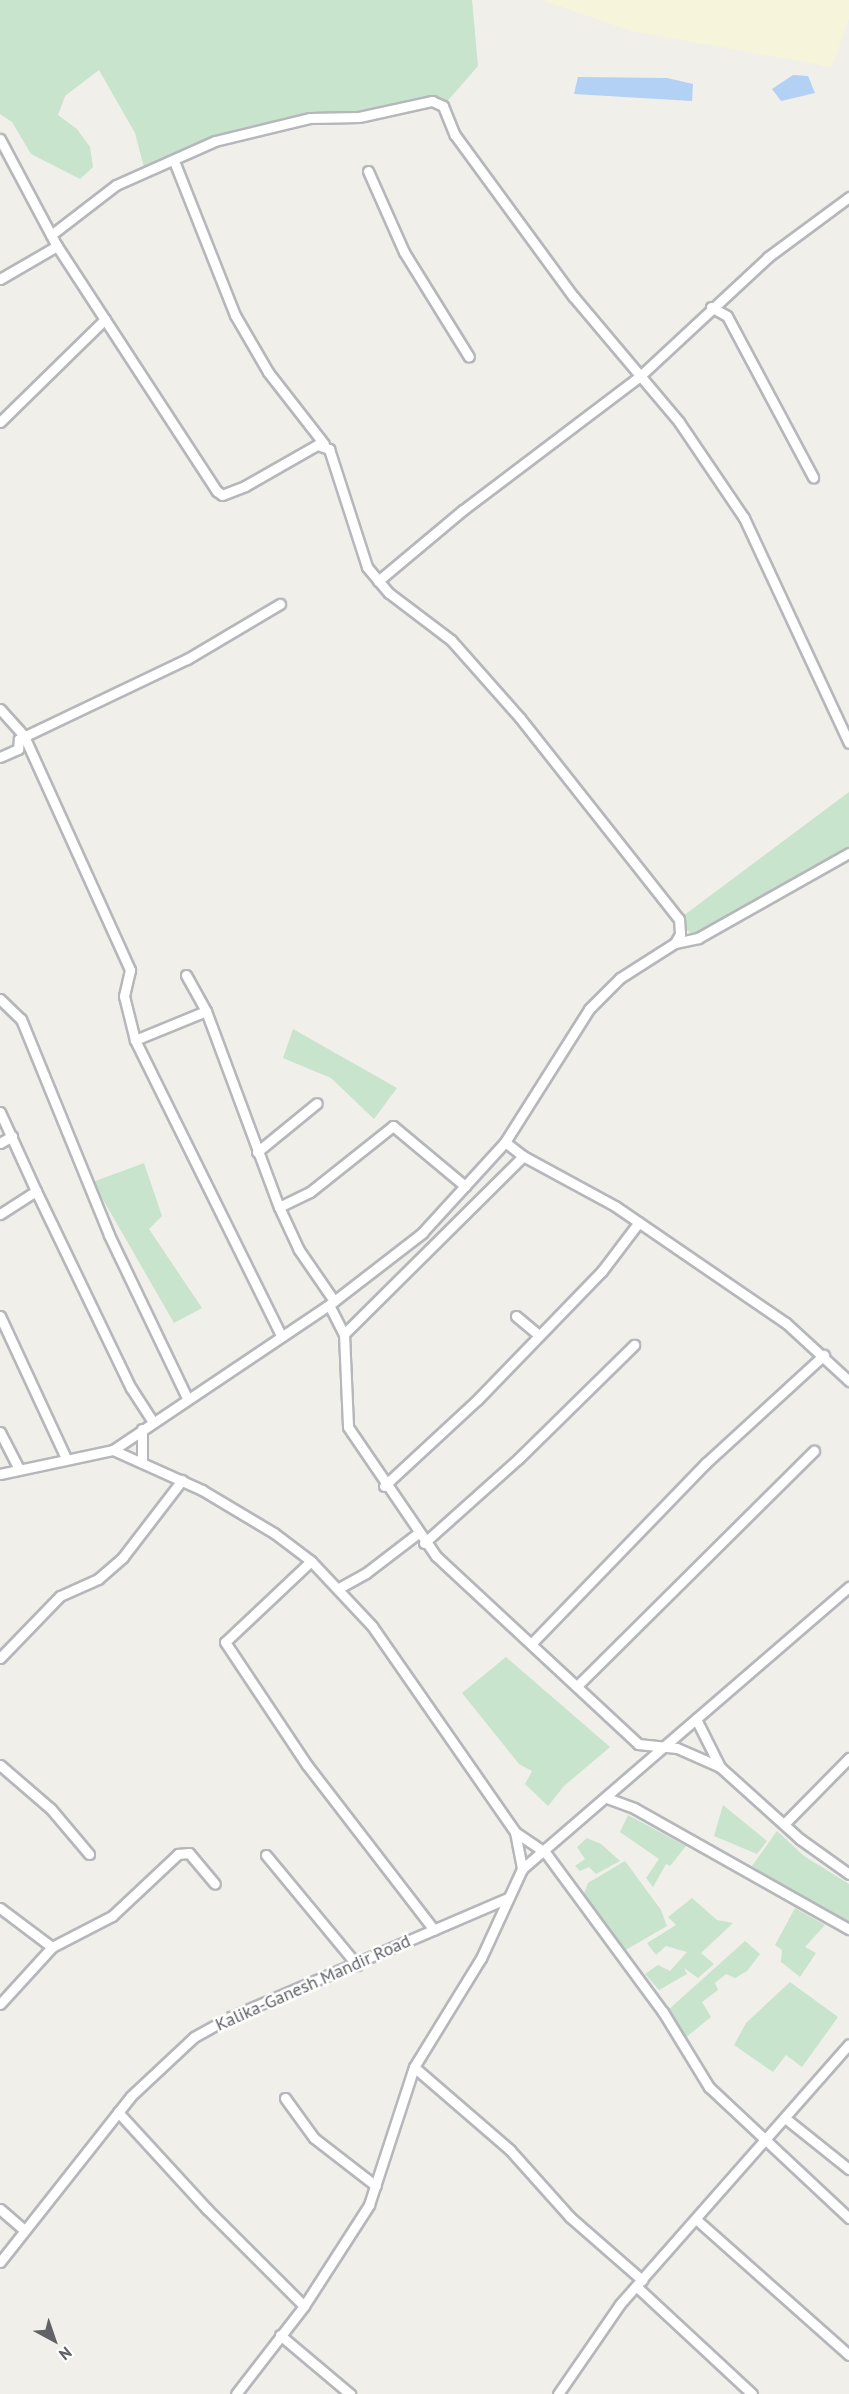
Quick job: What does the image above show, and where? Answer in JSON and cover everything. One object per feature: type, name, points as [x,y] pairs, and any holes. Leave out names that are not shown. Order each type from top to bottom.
[{"type":"street","points":[[51,235],[116,185],[265,126],[358,117],[432,101],[443,106],[455,135],[639,377],[679,422],[744,518],[849,743]]},
{"type":"street","points":[[0,139],[57,246],[222,495],[324,444]]},
{"type":"street","points":[[174,161],[235,315],[268,372],[324,444],[356,521],[367,567],[378,581],[451,640],[478,670],[681,926],[698,938]]},
{"type":"street","points":[[368,171],[404,252],[469,357]]},
{"type":"street","points":[[378,581],[463,510],[639,377],[711,307],[849,197]]},
{"type":"street","points":[[0,279],[57,246]]},
{"type":"street","points":[[711,307],[727,316],[813,477]]},
{"type":"street","points":[[0,422],[105,320]]},
{"type":"street","points":[[0,757],[18,749],[24,736],[187,659],[279,604]]},
{"type":"street","points":[[0,709],[24,736],[130,970],[124,996],[135,1040],[281,1336]]},
{"type":"street","points":[[0,1474],[66,1458],[113,1450],[331,1303],[422,1233],[505,1142],[589,1009],[620,978],[675,943],[698,938],[849,853]]},
{"type":"street","points":[[675,943],[681,926]]},
{"type":"street","points":[[186,975],[206,1011],[256,1152],[279,1207],[299,1250],[331,1303],[344,1334],[348,1427],[384,1486],[424,1543],[638,1744],[642,1765]]},
{"type":"street","points":[[0,999],[21,1019],[109,1235],[188,1398]]},
{"type":"street","points":[[135,1040],[206,1011]]},
{"type":"street","points":[[256,1152],[317,1103]]},
{"type":"street","points":[[0,1112],[131,1388],[153,1422]]},
{"type":"street","points":[[279,1207],[310,1192],[393,1126],[465,1186]]},
{"type":"street","points":[[0,1143],[12,1136]]},
{"type":"street","points":[[505,1142],[523,1156],[639,1222],[786,1323],[824,1355],[849,1381]]},
{"type":"street","points":[[344,1334],[523,1156]]},
{"type":"street","points":[[0,1214],[36,1191]]},
{"type":"street","points":[[384,1486],[602,1271],[639,1222]]},
{"type":"street","points":[[516,1316],[539,1335]]},
{"type":"street","points":[[0,1317],[66,1458]]},
{"type":"street","points":[[424,1543],[518,1459],[634,1345]]},
{"type":"street","points":[[532,1642],[706,1463],[824,1355]]},
{"type":"street","points":[[142,1429],[142,1460]]},
{"type":"street","points":[[0,1432],[19,1469]]},
{"type":"street","points":[[113,1450],[142,1460],[241,1511],[311,1561],[339,1588],[405,1668],[515,1832],[545,1852],[659,2007],[709,2087],[849,2218]]},
{"type":"street","points":[[577,1686],[814,1451]]},
{"type":"street","points":[[0,1658],[60,1596],[98,1579],[123,1557],[182,1480]]},
{"type":"street","points":[[339,1588],[417,1534]]},
{"type":"street","points":[[311,1561],[225,1642],[307,1765],[434,1930]]},
{"type":"street","points":[[236,2394],[304,2306],[349,2242],[376,2186],[414,2067],[481,1958],[522,1869],[545,1852],[662,1747],[849,1587]]},
{"type":"street","points":[[696,1719],[720,1767]]},
{"type":"street","points":[[638,1744],[677,1748],[720,1767],[784,1824],[849,1874]]},
{"type":"street","points":[[784,1824],[849,1758]]},
{"type":"street","points":[[0,1765],[51,1809],[89,1854]]},
{"type":"street","points":[[607,1798],[634,1808],[849,1929]]},
{"type":"street","points":[[515,1832],[522,1869]]},
{"type":"street","points":[[0,2004],[52,1947],[112,1916],[184,1851],[215,1884]]},
{"type":"street","points":[[266,1855],[357,1965]]},
{"type":"street","name":"Kalika-Ganesh Mandir Road","points":[[0,2262],[118,2112],[166,2058],[194,2037],[230,2016],[357,1965],[507,1898]]},
{"type":"street","points":[[0,1908],[52,1947]]},
{"type":"street","points":[[558,2394],[640,2283],[698,2221],[766,2138],[849,2044]]},
{"type":"street","points":[[414,2067],[510,2150],[570,2217],[752,2394]]},
{"type":"street","points":[[285,2098],[314,2138],[376,2186]]},
{"type":"street","points":[[118,2112],[207,2210],[304,2306]]},
{"type":"street","points":[[785,2118],[849,2169]]},
{"type":"street","points":[[0,2209],[24,2230]]},
{"type":"street","points":[[698,2221],[849,2355]]},
{"type":"street","points":[[280,2335],[350,2394]]},
{"type":"green space","points":[[0,0],[472,0],[478,66],[443,106],[432,101],[359,117],[310,118],[215,141],[146,175],[135,133],[99,70],[65,96],[58,115],[77,129],[90,147],[93,167],[80,179],[31,154],[12,122],[0,114]]},
{"type":"green space","points":[[849,792],[849,853],[698,938],[681,926],[679,919]]},
{"type":"green space","points":[[293,1029],[397,1088],[374,1119],[331,1078],[283,1058]]},
{"type":"green space","points":[[144,1163],[162,1216],[149,1229],[202,1308],[174,1323],[93,1182]]},
{"type":"green space","points":[[506,1657],[610,1747],[564,1786],[548,1806],[525,1784],[532,1771],[519,1764],[462,1693]]},
{"type":"green space","points":[[723,1805],[767,1841],[757,1854],[714,1836]]},
{"type":"green space","points":[[628,1815],[686,1846],[670,1866],[666,1864],[653,1887],[646,1878],[659,1859],[620,1832]]},
{"type":"green space","points":[[777,1831],[804,1856],[849,1884],[849,1927],[752,1866]]},
{"type":"green space","points":[[587,1838],[601,1844],[620,1861],[596,1874],[589,1867],[580,1871],[575,1866],[585,1859],[577,1847]]},
{"type":"green space","points":[[625,1861],[661,1910],[667,1926],[624,1951],[583,1896],[588,1883]]},
{"type":"green space","points":[[692,1898],[717,1920],[733,1923],[701,1953],[714,1964],[698,1978],[684,1968],[687,1974],[659,1990],[645,1974],[658,1965],[670,1971],[687,1952],[666,1946],[656,1955],[647,1943],[676,1925],[668,1917]]},
{"type":"green space","points":[[795,1908],[825,1925],[805,1947],[816,1953],[800,1977],[781,1962],[782,1950],[775,1945]]},
{"type":"green space","points":[[745,1941],[760,1954],[747,1971],[735,1978],[726,1974],[715,1983],[718,1990],[702,2002],[711,2017],[685,2038],[668,2010]]},
{"type":"green space","points":[[790,1982],[838,2017],[802,2067],[786,2055],[773,2072],[734,2045],[746,2023]]},
{"type":"sand","points":[[542,0],[849,0],[849,18],[832,67],[631,31]]},
{"type":"water","points":[[793,75],[808,76],[815,93],[781,101],[772,89]]},
{"type":"water","points":[[578,77],[667,78],[693,84],[692,101],[574,94]]}]
